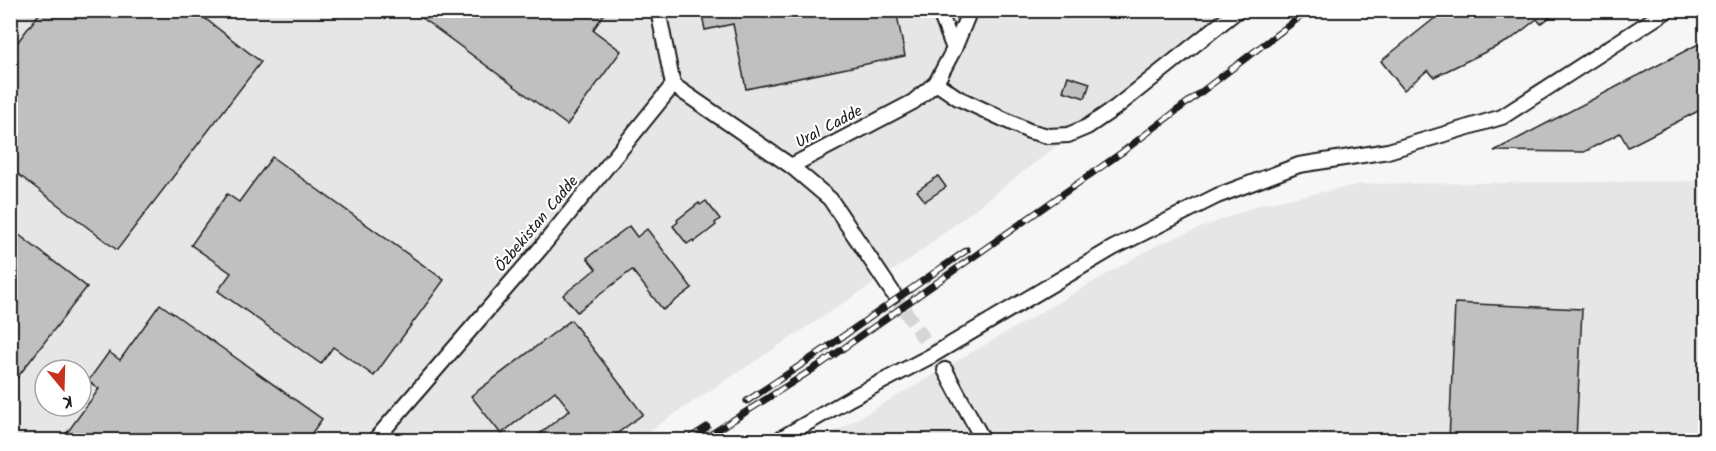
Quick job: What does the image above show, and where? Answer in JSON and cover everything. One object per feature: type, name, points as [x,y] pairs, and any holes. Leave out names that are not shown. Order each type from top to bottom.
[{"type":"street","points":[[658,10],[673,85]]},
{"type":"street","points":[[939,10],[954,49]]},
{"type":"street","name":"Ural Cadde","points":[[673,85],[791,166],[913,102],[936,83],[954,49],[970,10]]},
{"type":"street","points":[[936,83],[958,99],[1029,130],[1048,136],[1068,135],[1087,127],[1115,108],[1238,10]]},
{"type":"street","points":[[778,441],[851,398],[932,356],[1113,248],[1217,196],[1299,165],[1389,151],[1502,117],[1668,10]]},
{"type":"street","name":"Özbekistan Cadde","points":[[375,441],[540,249],[673,85]]},
{"type":"street","points":[[791,166],[830,199],[893,293]]},
{"type":"street","points":[[945,370],[983,441]]},
{"type":"shaded area","points":[[10,11],[1229,11],[909,260],[635,440],[11,440]]},
{"type":"shaded area","points":[[1705,181],[1705,440],[821,440],[1157,245],[1259,205],[1361,184]]},
{"type":"building","points":[[42,10],[194,10],[261,62],[117,250],[10,168],[10,52]]},
{"type":"building","points":[[411,10],[607,10],[593,30],[621,51],[567,125]]},
{"type":"building","points":[[701,10],[896,10],[905,56],[746,89],[733,24],[705,30]]},
{"type":"building","points":[[1445,10],[1559,10],[1541,24],[1537,19],[1510,40],[1434,77],[1428,70],[1404,90],[1381,61]]},
{"type":"building","points":[[1706,40],[1706,107],[1628,147],[1620,133],[1584,152],[1494,151]]},
{"type":"building","points":[[1068,76],[1090,83],[1085,98],[1063,91]]},
{"type":"building","points":[[272,157],[444,280],[374,376],[333,347],[321,364],[218,291],[231,273],[191,245],[227,194],[239,202]]},
{"type":"building","points":[[938,176],[946,187],[925,201],[917,191]]},
{"type":"building","points":[[706,201],[720,219],[706,233],[687,244],[673,226],[678,222],[677,220],[699,203],[700,205]]},
{"type":"building","points":[[629,226],[637,237],[647,229],[692,288],[663,310],[632,270],[577,312],[563,295],[596,269],[587,258]]},
{"type":"building","points":[[10,228],[87,287],[10,387]]},
{"type":"building","points":[[1455,303],[1582,309],[1576,441],[1449,441]]},
{"type":"building","points":[[160,304],[322,419],[306,441],[61,441],[78,418],[93,418],[93,397],[99,389],[93,385],[93,374],[109,352],[120,360]]},
{"type":"building","points":[[571,320],[643,414],[607,441],[530,441],[570,410],[555,391],[501,434],[471,396]]},
{"type":"tunnel","points":[[893,293],[945,370]]},
{"type":"railway","points":[[702,440],[821,364],[1121,153],[1309,10]]},
{"type":"railway","points":[[747,401],[967,250]]},
{"type":"railway","points":[[687,440],[707,427]]}]
